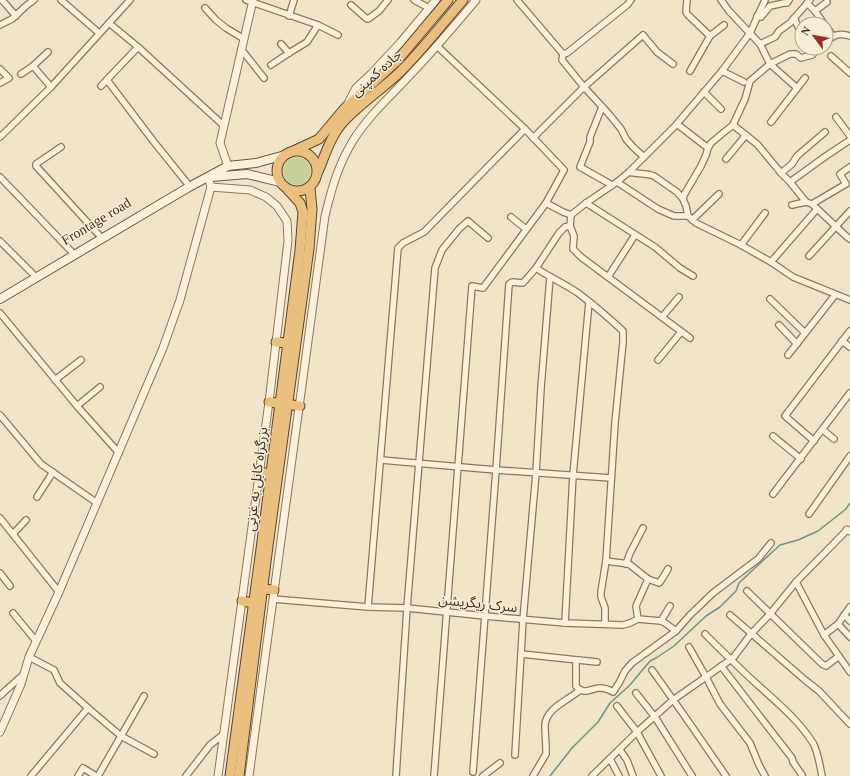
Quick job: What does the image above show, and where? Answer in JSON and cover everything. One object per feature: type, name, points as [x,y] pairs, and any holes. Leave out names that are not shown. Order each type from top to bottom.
[{"type":"highway","name":"جاده کمپنی","points":[[288,153],[319,139],[345,108],[396,62],[448,0]]},
{"type":"highway","name":"جاده کمپنی","points":[[318,172],[330,141],[343,122],[403,70],[463,0]]},
{"type":"highway","points":[[301,151],[310,155],[316,163],[318,172],[317,178],[310,188],[299,192],[293,192],[283,186],[277,174],[278,165],[282,158],[288,153],[301,151]]},
{"type":"highway","name":"بزرگراه کابل به غزنی","points":[[230,776],[254,602],[261,578],[284,403],[308,249],[312,209],[310,188]]},
{"type":"highway","name":"بزرگراه کابل به غزنی","points":[[239,776],[263,589],[261,578],[270,474],[284,403],[287,343],[300,250],[303,212],[300,203],[288,190]]},
{"type":"highway","points":[[276,342],[287,343]]},
{"type":"highway","points":[[269,402],[300,406]]},
{"type":"highway","points":[[259,472],[270,474]]},
{"type":"highway","points":[[263,589],[273,595]]},
{"type":"highway","points":[[242,601],[254,602]]},
{"type":"main road","points":[[0,299],[228,166],[256,163],[288,153]]},
{"type":"main road","points":[[208,177],[247,174],[280,182]]},
{"type":"main road","name":"Frontage road","points":[[0,293],[194,179],[208,177]]},
{"type":"street","points":[[2,0],[16,16]]},
{"type":"street","points":[[0,25],[12,19],[34,0]]},
{"type":"street","points":[[61,0],[99,33]]},
{"type":"street","points":[[0,137],[51,87],[130,0]]},
{"type":"street","points":[[289,16],[294,0]]},
{"type":"street","points":[[351,5],[368,19],[379,11],[388,0]]},
{"type":"street","points":[[414,0],[429,8]]},
{"type":"street","points":[[345,108],[356,88],[400,43],[436,0]]},
{"type":"street","points":[[249,776],[326,216],[331,190],[354,139],[370,117],[438,46],[476,0]]},
{"type":"street","points":[[517,0],[563,54],[562,60],[621,129],[626,139],[644,157]]},
{"type":"street","points":[[563,54],[567,53],[627,5],[631,0]]},
{"type":"street","points":[[687,0],[686,12],[710,36]]},
{"type":"street","points":[[720,0],[760,44],[770,64],[797,88]]},
{"type":"street","points":[[690,338],[581,257],[573,249],[574,236],[570,226],[571,215],[629,172],[677,124],[722,71],[750,33],[765,0]]},
{"type":"street","points":[[757,16],[761,17],[770,6],[787,3],[789,0]]},
{"type":"street","points":[[228,166],[220,143],[244,39],[250,1],[318,25],[338,35]]},
{"type":"street","points":[[796,16],[809,2],[819,16]]},
{"type":"street","points":[[815,11],[826,2]]},
{"type":"street","points":[[205,8],[226,28],[244,39]]},
{"type":"street","points":[[760,44],[776,37],[779,31],[794,18]]},
{"type":"street","points":[[109,23],[138,47],[223,125]]},
{"type":"street","points":[[690,71],[710,36],[724,24]]},
{"type":"street","points":[[271,66],[288,53],[307,42],[318,25]]},
{"type":"street","points":[[834,36],[844,34],[850,36]]},
{"type":"street","points":[[533,138],[584,87],[643,35],[657,52],[673,64]]},
{"type":"street","points":[[281,44],[288,53]]},
{"type":"street","points":[[434,776],[472,286],[483,288],[546,203],[564,170],[525,129],[438,46]]},
{"type":"street","points":[[101,86],[138,47]]},
{"type":"street","points":[[241,49],[264,78]]},
{"type":"street","points":[[21,74],[33,66],[48,52]]},
{"type":"street","points":[[683,199],[701,166],[711,143],[733,126],[746,99],[750,81],[770,64],[790,54],[794,54]]},
{"type":"street","points":[[798,56],[801,58],[808,56]]},
{"type":"street","points":[[831,56],[850,73]]},
{"type":"street","points":[[33,66],[51,87]]},
{"type":"street","points":[[0,69],[9,78],[0,83]]},
{"type":"street","points":[[722,71],[744,82]]},
{"type":"street","points":[[771,122],[805,78]]},
{"type":"street","points":[[107,80],[187,183]]},
{"type":"street","points":[[704,92],[722,109]]},
{"type":"street","points":[[602,107],[590,137],[590,142],[580,167],[581,168],[614,183],[668,214],[690,218],[771,262],[793,278],[850,300]]},
{"type":"street","points":[[836,117],[850,136]]},
{"type":"street","points":[[677,124],[708,148]]},
{"type":"street","points":[[733,126],[757,144],[809,203],[850,238]]},
{"type":"street","points":[[368,607],[398,248],[403,243],[424,232],[525,129]]},
{"type":"street","points":[[781,173],[792,164],[797,156],[825,132]]},
{"type":"street","points":[[726,159],[746,135]]},
{"type":"street","points":[[790,182],[850,140]]},
{"type":"street","points":[[61,147],[36,164],[36,166],[99,235]]},
{"type":"street","points":[[792,205],[809,203],[846,184],[840,174],[850,167]]},
{"type":"street","points":[[629,172],[654,176],[677,192],[683,199],[690,218]]},
{"type":"street","points":[[0,177],[72,251]]},
{"type":"street","points":[[0,732],[21,684],[29,657],[59,592],[160,355],[180,300],[211,187],[208,177]]},
{"type":"street","points":[[211,187],[250,190],[266,197],[277,206],[287,221],[288,241],[269,402],[218,776]]},
{"type":"street","points":[[690,218],[718,194]]},
{"type":"street","points":[[546,203],[571,215]]},
{"type":"street","points":[[586,203],[655,247],[680,268],[693,276]]},
{"type":"street","points":[[771,262],[817,209]]},
{"type":"street","points":[[809,256],[850,211]]},
{"type":"street","points":[[741,245],[765,213]]},
{"type":"street","points":[[511,217],[526,229]]},
{"type":"street","points":[[396,776],[435,268],[442,250],[459,229],[468,221],[488,238]]},
{"type":"street","points":[[473,772],[509,284],[512,282],[523,283],[536,268],[559,233],[565,227],[570,226]]},
{"type":"street","points":[[608,277],[635,234]]},
{"type":"street","points":[[0,241],[33,274]]},
{"type":"street","points":[[536,268],[577,293],[623,331],[606,561],[601,592],[601,597],[605,608],[605,624]]},
{"type":"street","points":[[515,755],[523,620],[536,473],[550,277]]},
{"type":"street","points":[[788,355],[835,294]]},
{"type":"street","points":[[662,317],[679,297]]},
{"type":"street","points":[[770,299],[806,333]]},
{"type":"street","points":[[565,623],[573,475],[589,302]]},
{"type":"street","points":[[0,313],[77,406],[119,453]]},
{"type":"street","points":[[779,325],[797,344]]},
{"type":"street","points":[[814,441],[785,416],[850,331]]},
{"type":"street","points":[[658,360],[681,332]]},
{"type":"street","points":[[842,341],[850,347]]},
{"type":"street","points":[[56,380],[81,360]]},
{"type":"street","points":[[77,406],[100,387]]},
{"type":"street","points":[[773,494],[850,393]]},
{"type":"street","points":[[0,415],[41,464],[98,502]]},
{"type":"street","points":[[822,430],[834,439]]},
{"type":"street","points":[[773,436],[801,459]]},
{"type":"street","points":[[809,514],[850,456]]},
{"type":"street","points":[[381,460],[611,478]]},
{"type":"street","points":[[37,497],[53,472]]},
{"type":"street","points":[[0,518],[59,592]]},
{"type":"street","points":[[13,534],[26,520]]},
{"type":"street","points":[[626,564],[643,528]]},
{"type":"street","points":[[592,776],[637,732],[673,700],[730,660],[796,582],[849,530]]},
{"type":"street","points":[[576,660],[576,686],[580,690],[586,692],[599,688],[607,688],[613,692],[625,671],[632,663],[676,631],[713,593],[758,558],[771,543]]},
{"type":"street","points":[[606,561],[629,564],[648,578],[659,583],[668,569]]},
{"type":"street","points":[[0,573],[10,586]]},
{"type":"street","points":[[638,619],[636,606],[648,578]]},
{"type":"street","points":[[796,582],[824,635],[850,672]]},
{"type":"street","points":[[747,591],[819,661],[826,666],[838,656]]},
{"type":"street","name":"سرک ریگریشن","points":[[273,595],[368,607],[408,608],[565,623],[623,625],[638,619],[661,621],[676,631]]},
{"type":"street","points":[[661,621],[670,606]]},
{"type":"street","points":[[824,635],[838,624],[850,607]]},
{"type":"street","points":[[13,613],[36,641]]},
{"type":"street","points":[[730,615],[819,691],[850,724]]},
{"type":"street","points":[[844,615],[850,621]]},
{"type":"street","points":[[838,624],[850,637]]},
{"type":"street","points":[[704,634],[784,709],[803,729],[814,744],[822,776]]},
{"type":"street","points":[[689,647],[720,704],[750,743],[759,765],[766,776]]},
{"type":"street","points":[[521,654],[597,662]]},
{"type":"street","points":[[29,657],[54,670],[60,683],[121,736],[154,754]]},
{"type":"street","points":[[721,666],[792,758],[802,775]]},
{"type":"street","points":[[652,670],[726,776]]},
{"type":"street","points":[[0,696],[24,675]]},
{"type":"street","points":[[533,776],[546,754],[545,723],[550,713],[554,708],[580,690]]},
{"type":"street","points":[[636,693],[654,717],[692,776]]},
{"type":"street","points":[[78,776],[83,768],[97,776],[144,696]]},
{"type":"street","points":[[617,706],[637,732],[661,776]]},
{"type":"street","points":[[31,776],[88,708]]},
{"type":"street","points":[[186,776],[210,745],[224,734]]},
{"type":"street","points":[[620,750],[633,776]]},
{"type":"street","points":[[610,759],[619,776]]},
{"type":"street","points":[[483,776],[500,763]]},
{"type":"green space","points":[[297,157],[307,161],[311,171],[307,181],[297,185],[287,181],[283,171],[287,161]]},
{"type":"waterway","points":[[550,776],[572,748],[598,722],[610,703],[629,686],[650,661],[674,646],[706,616],[720,607],[736,591],[739,583],[780,545],[798,540],[818,531],[846,509],[850,503]]}]
